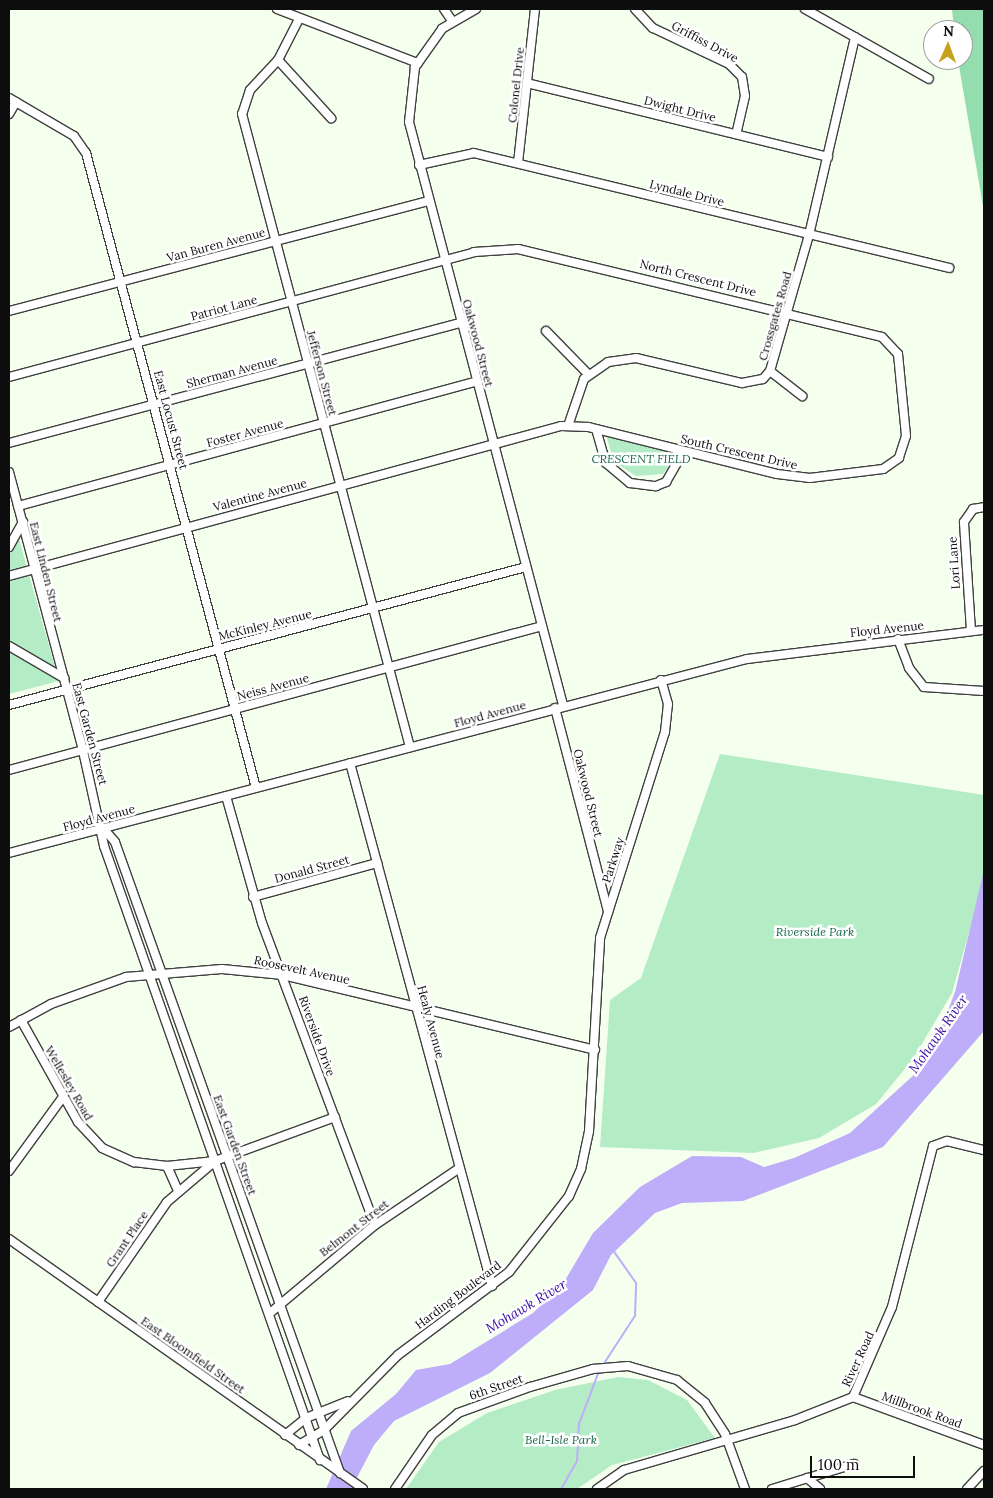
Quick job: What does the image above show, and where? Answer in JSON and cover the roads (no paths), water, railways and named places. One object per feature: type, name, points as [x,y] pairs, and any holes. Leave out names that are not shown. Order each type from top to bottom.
[{"type":"street","points":[[277,9],[299,19],[377,44],[418,63]]},
{"type":"street","points":[[444,9],[452,22]]},
{"type":"street","name":"Oakwood Street","points":[[476,9],[452,22],[418,63],[408,105],[419,165],[542,626],[559,707],[608,912]]},
{"type":"street","name":"Colonel Drive","points":[[518,163],[535,9]]},
{"type":"street","name":"Griffiss Drive","points":[[635,9],[654,28],[729,64],[742,77],[745,96],[736,134]]},
{"type":"street","points":[[805,9],[929,79]]},
{"type":"street","name":"Jefferson Street","points":[[299,19],[278,60],[250,90],[242,114],[410,747]]},
{"type":"street","name":"Crossgates Road","points":[[588,374],[623,358],[742,383],[763,379],[770,371],[789,312],[809,235],[855,37]]},
{"type":"street","points":[[278,60],[331,118]]},
{"type":"street","name":"Dwight Drive","points":[[527,83],[828,157]]},
{"type":"street","points":[[9,114],[12,100]]},
{"type":"street","name":"East Locust Street","points":[[12,100],[82,145],[139,342],[256,788]]},
{"type":"street","name":"Lyndale Drive","points":[[419,165],[474,152],[949,268]]},
{"type":"street","name":"Van Buren Avenue","points":[[9,311],[274,240],[429,201]]},
{"type":"street","name":"North Crescent Drive","points":[[445,261],[474,252],[518,248],[866,331],[895,348],[906,436],[902,453]]},
{"type":"street","name":"Patriot Lane","points":[[9,377],[445,261]]},
{"type":"street","name":"Sherman Avenue","points":[[9,443],[461,323]]},
{"type":"street","points":[[493,444],[568,426],[588,374],[546,331]]},
{"type":"street","points":[[770,371],[802,396]]},
{"type":"street","name":"Foster Avenue","points":[[18,506],[477,381]]},
{"type":"street","name":"South Crescent Drive","points":[[568,426],[596,430],[810,478],[883,469],[902,453]]},
{"type":"street","points":[[596,430],[606,463],[630,483],[656,486],[666,482],[684,451]]},
{"type":"street","name":"Valentine Avenue","points":[[9,576],[32,567],[493,444]]},
{"type":"street","name":"East Linden Street","points":[[9,472],[23,522],[32,567],[64,678]]},
{"type":"street","name":"Lori Lane","points":[[971,631],[964,522],[973,509],[984,507]]},
{"type":"street","points":[[9,547],[23,522]]},
{"type":"street","name":"McKinley Avenue","points":[[9,705],[526,567]]},
{"type":"street","name":"Neiss Avenue","points":[[9,770],[236,708],[390,669],[542,626]]},
{"type":"street","name":"Floyd Avenue","points":[[9,853],[747,659],[898,639],[984,630]]},
{"type":"street","points":[[898,639],[909,668],[924,687],[984,691]]},
{"type":"street","name":"East Garden Street","points":[[9,646],[64,678],[103,828],[104,846],[313,1439],[324,1462]]},
{"type":"street","name":"Parkway","points":[[595,1050],[598,957],[608,912],[665,732],[668,704],[662,680]]},
{"type":"street","name":"Healy Avenue","points":[[350,763],[458,1169],[492,1286]]},
{"type":"street","name":"Riverside Drive","points":[[226,796],[253,897],[376,1225]]},
{"type":"street","name":"East Garden Street","points":[[103,828],[115,842],[340,1473]]},
{"type":"street","name":"Donald Street","points":[[253,897],[377,863]]},
{"type":"street","name":"Roosevelt Avenue","points":[[9,1027],[87,989],[148,972],[222,968],[282,975],[595,1050]]},
{"type":"street","name":"Wellesley Road","points":[[21,1020],[78,1122],[102,1148],[134,1162],[167,1166],[215,1161],[335,1117]]},
{"type":"street","name":"Harding Boulevard","points":[[299,1445],[313,1439],[324,1430],[350,1401],[398,1355],[492,1286],[519,1262],[559,1212],[582,1169],[595,1050]]},
{"type":"street","points":[[9,1170],[63,1097]]},
{"type":"street","name":"River Road","points":[[597,1489],[624,1470],[728,1440],[853,1397],[892,1307],[933,1146],[947,1142],[984,1150]]},
{"type":"street","name":"Grant Place","points":[[98,1302],[178,1191],[215,1161]]},
{"type":"street","points":[[167,1166],[178,1191]]},
{"type":"street","name":"Belmont Street","points":[[270,1313],[376,1225],[458,1169]]},
{"type":"street","name":"East Bloomfield Street","points":[[9,1239],[363,1489]]},
{"type":"street","name":"6th Street","points":[[395,1489],[432,1435],[458,1413],[480,1402],[608,1366],[642,1367],[677,1380],[705,1404],[728,1440],[746,1489]]},
{"type":"street","name":"Millbrook Road","points":[[853,1397],[984,1445]]},
{"type":"street","name":"Harding Boulevard","points":[[286,1434],[306,1418],[350,1401]]},
{"type":"street","points":[[772,1489],[854,1464]]},
{"type":"street","points":[[972,1488],[984,1471]]},
{"type":"street","points":[[807,1478],[820,1489]]},
{"type":"waterway","points":[[603,1365],[635,1316],[636,1283],[614,1251]]},
{"type":"waterway","points":[[561,1489],[577,1461],[579,1424],[599,1371]]},
{"type":"park label","name":"CRESCENT FIELD","points":[[641,459]]},
{"type":"park label","name":"Riverside Park","points":[[815,932]]},
{"type":"park label","name":"Bell-Isle Park","points":[[561,1440]]},
{"type":"water label","name":"Mohawk River","points":[[938,1034]]},
{"type":"water label","name":"Mohawk River","points":[[526,1306]]}]
